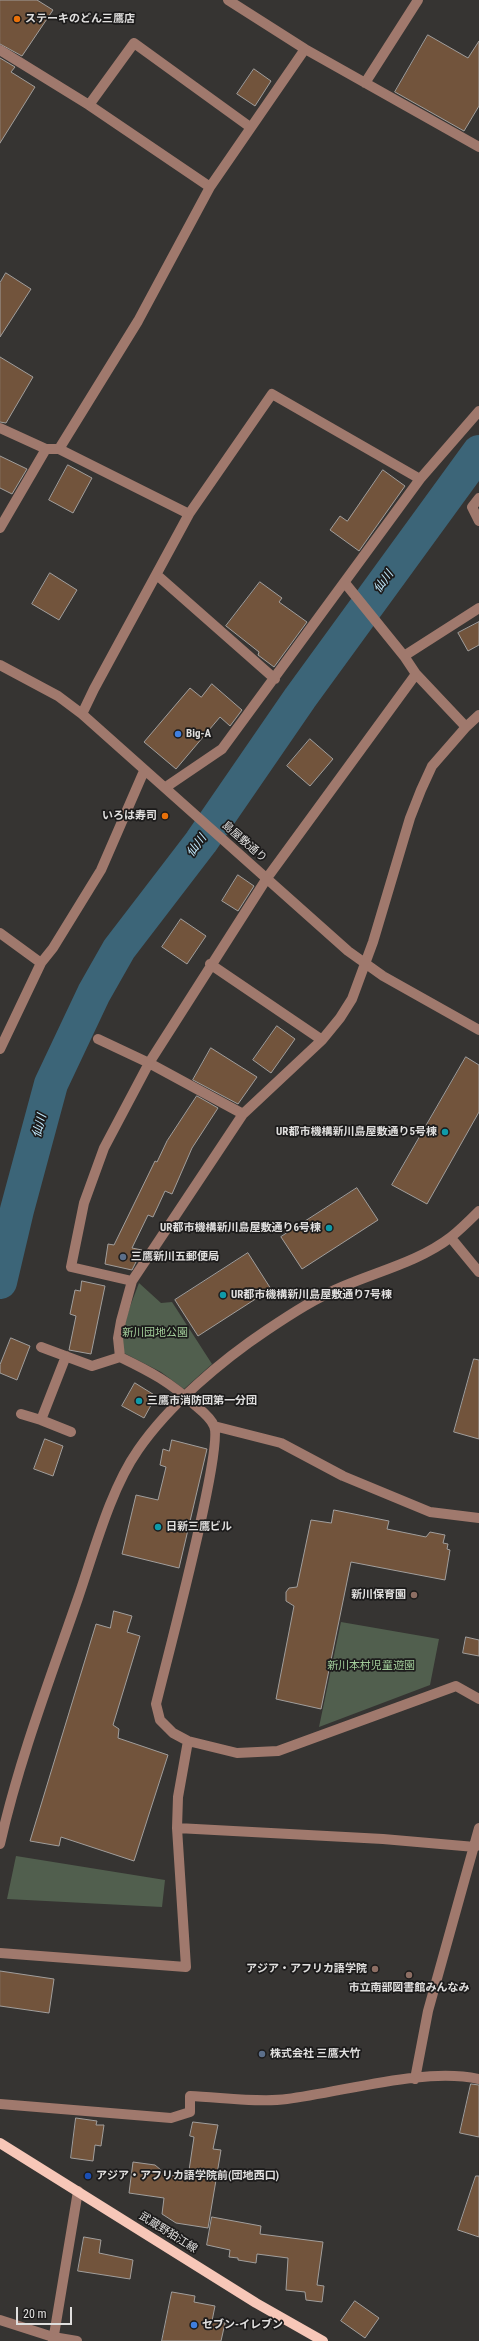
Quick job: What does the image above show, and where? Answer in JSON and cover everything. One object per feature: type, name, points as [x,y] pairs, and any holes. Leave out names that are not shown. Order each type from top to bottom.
[{"type":"main road","name":"武蔵野狛江線","points":[[0,2143],[78,2190],[256,2303],[323,2341]]},
{"type":"street","points":[[228,0],[305,49],[479,147]]},
{"type":"street","points":[[365,83],[418,0]]},
{"type":"street","points":[[89,105],[134,43],[250,127]]},
{"type":"street","points":[[59,449],[138,321],[210,187],[305,49]]},
{"type":"street","points":[[0,50],[89,105],[210,187]]},
{"type":"street","points":[[82,714],[188,514],[272,394],[420,479]]},
{"type":"street","points":[[166,787],[222,749],[275,679],[420,479],[479,411]]},
{"type":"street","points":[[0,428],[46,449],[59,449],[188,514]]},
{"type":"street","points":[[0,528],[46,449]]},
{"type":"street","points":[[479,498],[472,507],[479,521]]},
{"type":"street","points":[[157,575],[275,679]]},
{"type":"street","points":[[345,583],[356,594],[416,674],[466,726]]},
{"type":"street","points":[[404,656],[479,608]]},
{"type":"street","name":"島屋敷通り","points":[[0,665],[52,692],[82,714],[144,771],[166,787],[266,878],[365,964],[479,1030]]},
{"type":"street","points":[[132,1282],[71,1268],[84,1203],[104,1148],[149,1063],[210,964],[266,878],[416,674]]},
{"type":"street","points":[[120,1357],[118,1338],[132,1282],[243,1114],[322,1040],[340,1018],[352,999],[365,964],[410,818],[421,790],[432,766],[466,726],[479,715]]},
{"type":"street","points":[[0,1049],[41,963],[53,948],[101,870],[144,771]]},
{"type":"street","points":[[0,933],[41,963]]},
{"type":"street","points":[[210,964],[322,1040]]},
{"type":"street","points":[[98,1039],[149,1063],[243,1114]]},
{"type":"street","points":[[0,1844],[25,1753],[115,1494],[128,1465],[139,1449],[165,1416],[228,1357],[295,1312],[342,1286],[394,1266],[450,1238],[479,1211]]},
{"type":"street","points":[[450,1238],[479,1272]]},
{"type":"street","points":[[41,1347],[92,1366],[120,1357],[160,1377],[185,1396],[206,1415],[214,1426],[216,1439],[208,1485],[156,1704],[160,1720],[173,1732],[188,1741],[237,1753],[278,1751],[456,1686],[479,1699]]},
{"type":"street","points":[[41,1420],[66,1356]]},
{"type":"street","points":[[21,1414],[71,1432]]},
{"type":"street","points":[[214,1426],[281,1443],[343,1476],[430,1512],[479,1518]]},
{"type":"street","points":[[0,1953],[186,1967],[177,1828],[178,1798],[188,1741]]},
{"type":"street","points":[[177,1828],[383,1839],[475,1847]]},
{"type":"street","points":[[414,2079],[428,2011],[475,1847],[479,1828]]},
{"type":"street","points":[[0,2104],[171,2118],[190,2112],[190,2096],[285,2100],[414,2079],[455,2075],[479,2079]]},
{"type":"street","points":[[53,2339],[78,2190]]},
{"type":"street","points":[[0,2320],[53,2339],[77,2341]]},
{"type":"green space","name":"新川団地公園","points":[[139,1283],[161,1303],[172,1302],[212,1364],[184,1389],[161,1372],[122,1352],[125,1325],[129,1309]]},
{"type":"green space","name":"新川本村児童遊園","points":[[341,1622],[439,1639],[430,1685],[319,1727]]},
{"type":"green space","points":[[16,1856],[165,1880],[162,1907],[7,1899]]},
{"type":"building","points":[[0,0],[37,0],[53,10],[22,56],[0,44]]},
{"type":"building","points":[[428,35],[468,58],[479,41],[479,106],[464,131],[395,92]]},
{"type":"building","points":[[0,58],[15,67],[11,72],[35,87],[0,143]]},
{"type":"building","points":[[254,69],[271,81],[255,106],[237,94]]},
{"type":"building","points":[[6,273],[31,289],[0,337],[0,283]]},
{"type":"building","points":[[0,357],[33,377],[6,423],[0,422]]},
{"type":"building","points":[[0,456],[27,469],[12,494],[0,488]]},
{"type":"building","points":[[68,465],[92,478],[73,513],[49,500]]},
{"type":"building","points":[[383,470],[405,486],[359,551],[330,530],[340,516],[347,521]]},
{"type":"building","points":[[50,573],[77,590],[59,620],[32,604]]},
{"type":"building","points":[[260,582],[282,598],[279,602],[307,622],[274,667],[258,655],[259,652],[226,626]]},
{"type":"building","points":[[479,622],[479,645],[468,651],[458,633]]},
{"type":"building","name":"Big-A","points":[[212,684],[242,710],[230,726],[220,717],[176,769],[144,742],[190,688],[201,697]]},
{"type":"building","points":[[310,739],[333,759],[310,786],[287,766]]},
{"type":"building","points":[[238,875],[254,886],[238,911],[222,901]]},
{"type":"building","points":[[181,919],[206,936],[187,964],[162,947]]},
{"type":"building","points":[[277,1026],[295,1039],[271,1073],[253,1060]]},
{"type":"building","points":[[211,1048],[257,1077],[238,1104],[193,1080]]},
{"type":"building","name":"UR都市機構新川島屋敷通り5号棟","points":[[466,1057],[479,1065],[479,1112],[427,1204],[392,1185]]},
{"type":"building","points":[[197,1096],[218,1108],[192,1148],[172,1194],[165,1191],[153,1217],[148,1215],[132,1248],[142,1250],[132,1270],[105,1264],[108,1244],[114,1245],[155,1161],[157,1162],[167,1141]]},
{"type":"building","name":"UR都市機構新川島屋敷通り6号棟","points":[[357,1188],[378,1220],[302,1269],[281,1237]]},
{"type":"building","name":"UR都市機構新川島屋敷通り7号棟","points":[[248,1253],[271,1289],[198,1336],[175,1300]]},
{"type":"building","points":[[82,1281],[105,1286],[91,1354],[69,1350],[76,1316],[70,1314],[75,1290],[80,1291]]},
{"type":"building","points":[[11,1338],[30,1346],[17,1380],[0,1373],[0,1365]]},
{"type":"building","points":[[474,1359],[479,1360],[479,1439],[454,1432]]},
{"type":"building","name":"三鷹市消防団第一分団","points":[[135,1383],[156,1396],[144,1418],[122,1406]]},
{"type":"building","points":[[45,1439],[63,1446],[53,1476],[34,1469]]},
{"type":"building","name":"日新三鷹ビル","points":[[172,1440],[207,1449],[179,1568],[122,1554],[136,1495],[158,1500],[166,1467],[160,1465],[163,1449],[169,1451]]},
{"type":"building","points":[[334,1510],[389,1521],[387,1529],[426,1537],[430,1532],[445,1535],[443,1543],[448,1544],[447,1549],[450,1550],[445,1580],[351,1562],[321,1709],[276,1699],[294,1606],[286,1601],[286,1592],[289,1588],[297,1587],[311,1520],[331,1523]]},
{"type":"building","points":[[114,1611],[132,1616],[127,1632],[140,1636],[113,1725],[119,1729],[118,1738],[168,1755],[134,1861],[61,1837],[59,1846],[30,1841],[96,1624],[110,1628]]},
{"type":"building","points":[[466,1637],[479,1640],[479,1656],[463,1653]]},
{"type":"building","points":[[0,1971],[54,1979],[49,2013],[0,2006]]},
{"type":"building","points":[[471,2084],[479,2085],[479,2137],[460,2133]]},
{"type":"building","points":[[76,2118],[97,2121],[96,2125],[104,2125],[101,2146],[95,2145],[93,2161],[71,2158]]},
{"type":"building","points":[[193,2122],[218,2125],[213,2149],[221,2150],[208,2228],[176,2223],[162,2214],[164,2198],[129,2193],[133,2162],[155,2165],[167,2175],[188,2177],[194,2137],[190,2136]]},
{"type":"building","points":[[476,2176],[479,2176],[479,2237],[458,2230]]},
{"type":"building","points":[[212,2217],[261,2226],[260,2234],[323,2242],[317,2285],[324,2286],[322,2302],[306,2300],[305,2292],[286,2290],[288,2258],[257,2254],[256,2263],[229,2257],[230,2250],[207,2245]]},
{"type":"building","points":[[84,2237],[101,2240],[99,2253],[133,2260],[130,2279],[78,2271]]},
{"type":"building","points":[[172,2292],[195,2296],[194,2302],[215,2306],[212,2321],[225,2323],[221,2341],[162,2341]]},
{"type":"building","points":[[355,2301],[379,2318],[365,2338],[341,2321]]},
{"type":"waterway","name":"仙川","points":[[0,1282],[17,1210],[51,1084],[94,993],[119,949],[201,842],[300,698],[479,452]]},
{"type":"place","name":"ステーキのどん三鷹店","points":[[17,19]]},
{"type":"place","name":"Big-A","points":[[178,734]]},
{"type":"place","name":"いろは寿司","points":[[165,816]]},
{"type":"place","name":"UR都市機構新川島屋敷通り5号棟","points":[[445,1132]]},
{"type":"place","name":"UR都市機構新川島屋敷通り6号棟","points":[[329,1228]]},
{"type":"place","name":"三鷹新川五郵便局","points":[[123,1257]]},
{"type":"place","name":"UR都市機構新川島屋敷通り7号棟","points":[[223,1295]]},
{"type":"place","name":"三鷹市消防団第一分団","points":[[139,1401]]},
{"type":"place","name":"日新三鷹ビル","points":[[158,1527]]},
{"type":"place","name":"新川保育園","points":[[414,1595]]},
{"type":"place","name":"アジア・アフリカ語学院","points":[[375,1969]]},
{"type":"place","name":"市立南部図書館みんなみ","points":[[409,1975]]},
{"type":"place","name":"株式会社 三鷹大竹","points":[[262,2054]]},
{"type":"place","name":"アジア・アフリカ語学院前(団地西口)","points":[[88,2176]]},
{"type":"place","name":"セブン-イレブン","points":[[194,2325]]}]
